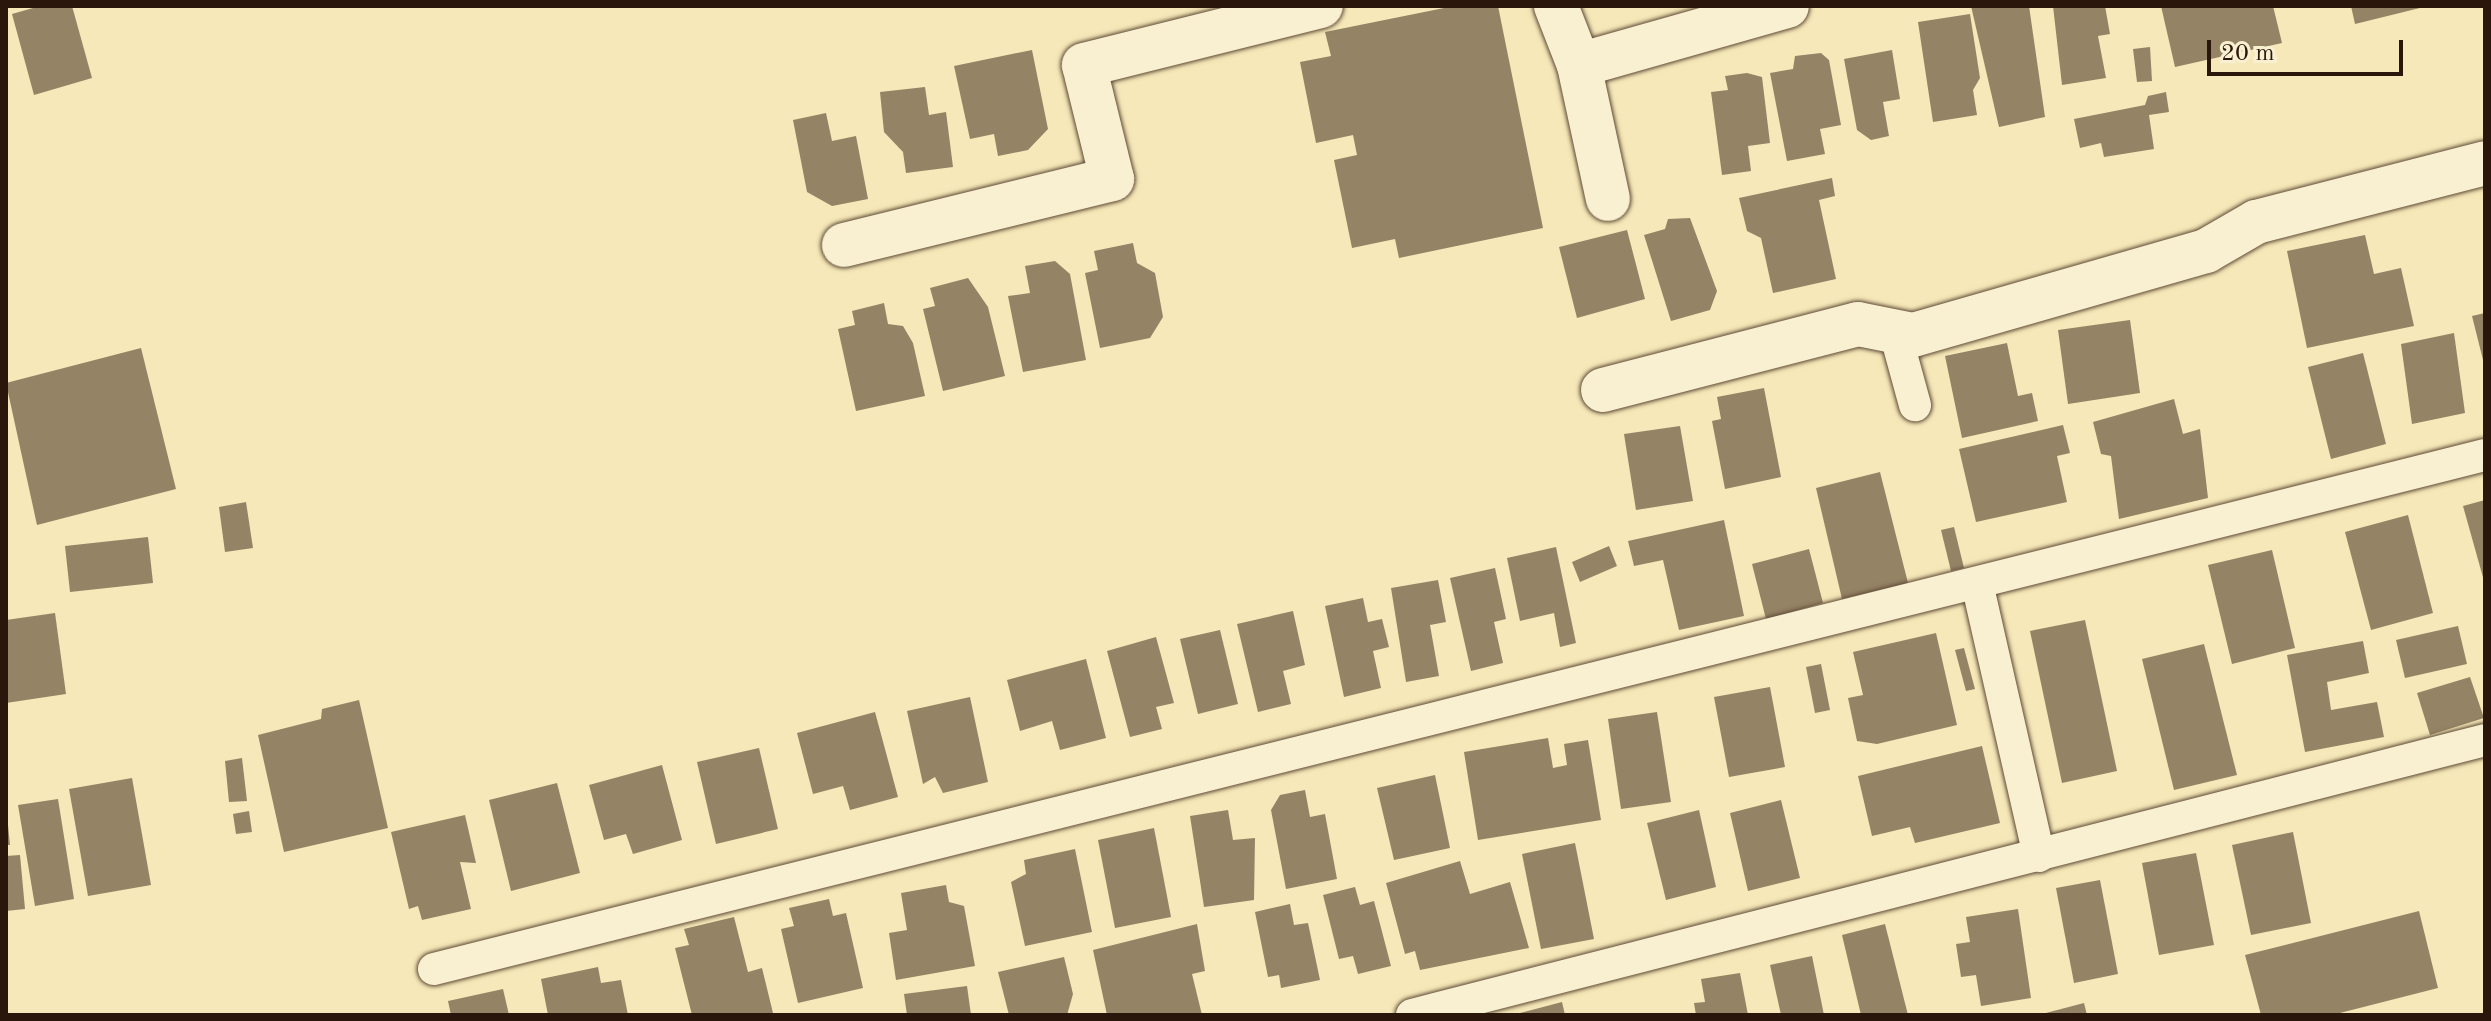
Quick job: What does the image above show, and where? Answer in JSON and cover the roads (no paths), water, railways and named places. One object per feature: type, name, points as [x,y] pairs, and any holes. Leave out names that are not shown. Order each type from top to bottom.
[{"type":"street","points":[[844,245],[1112,179],[1084,65],[1321,6]]},
{"type":"street","points":[[1556,6],[1579,65],[1608,199]]},
{"type":"street","points":[[1579,65],[1787,6]]},
{"type":"street","points":[[1603,390],[1858,324],[1913,335],[2206,251],[2256,222],[2485,163]]},
{"type":"lane","points":[[1895,332],[1915,405]]},
{"type":"lane","points":[[434,969],[2485,455]]},
{"type":"lane","points":[[1977,583],[2039,856]]},
{"type":"lane","points":[[1412,1015],[2485,740]]}]
